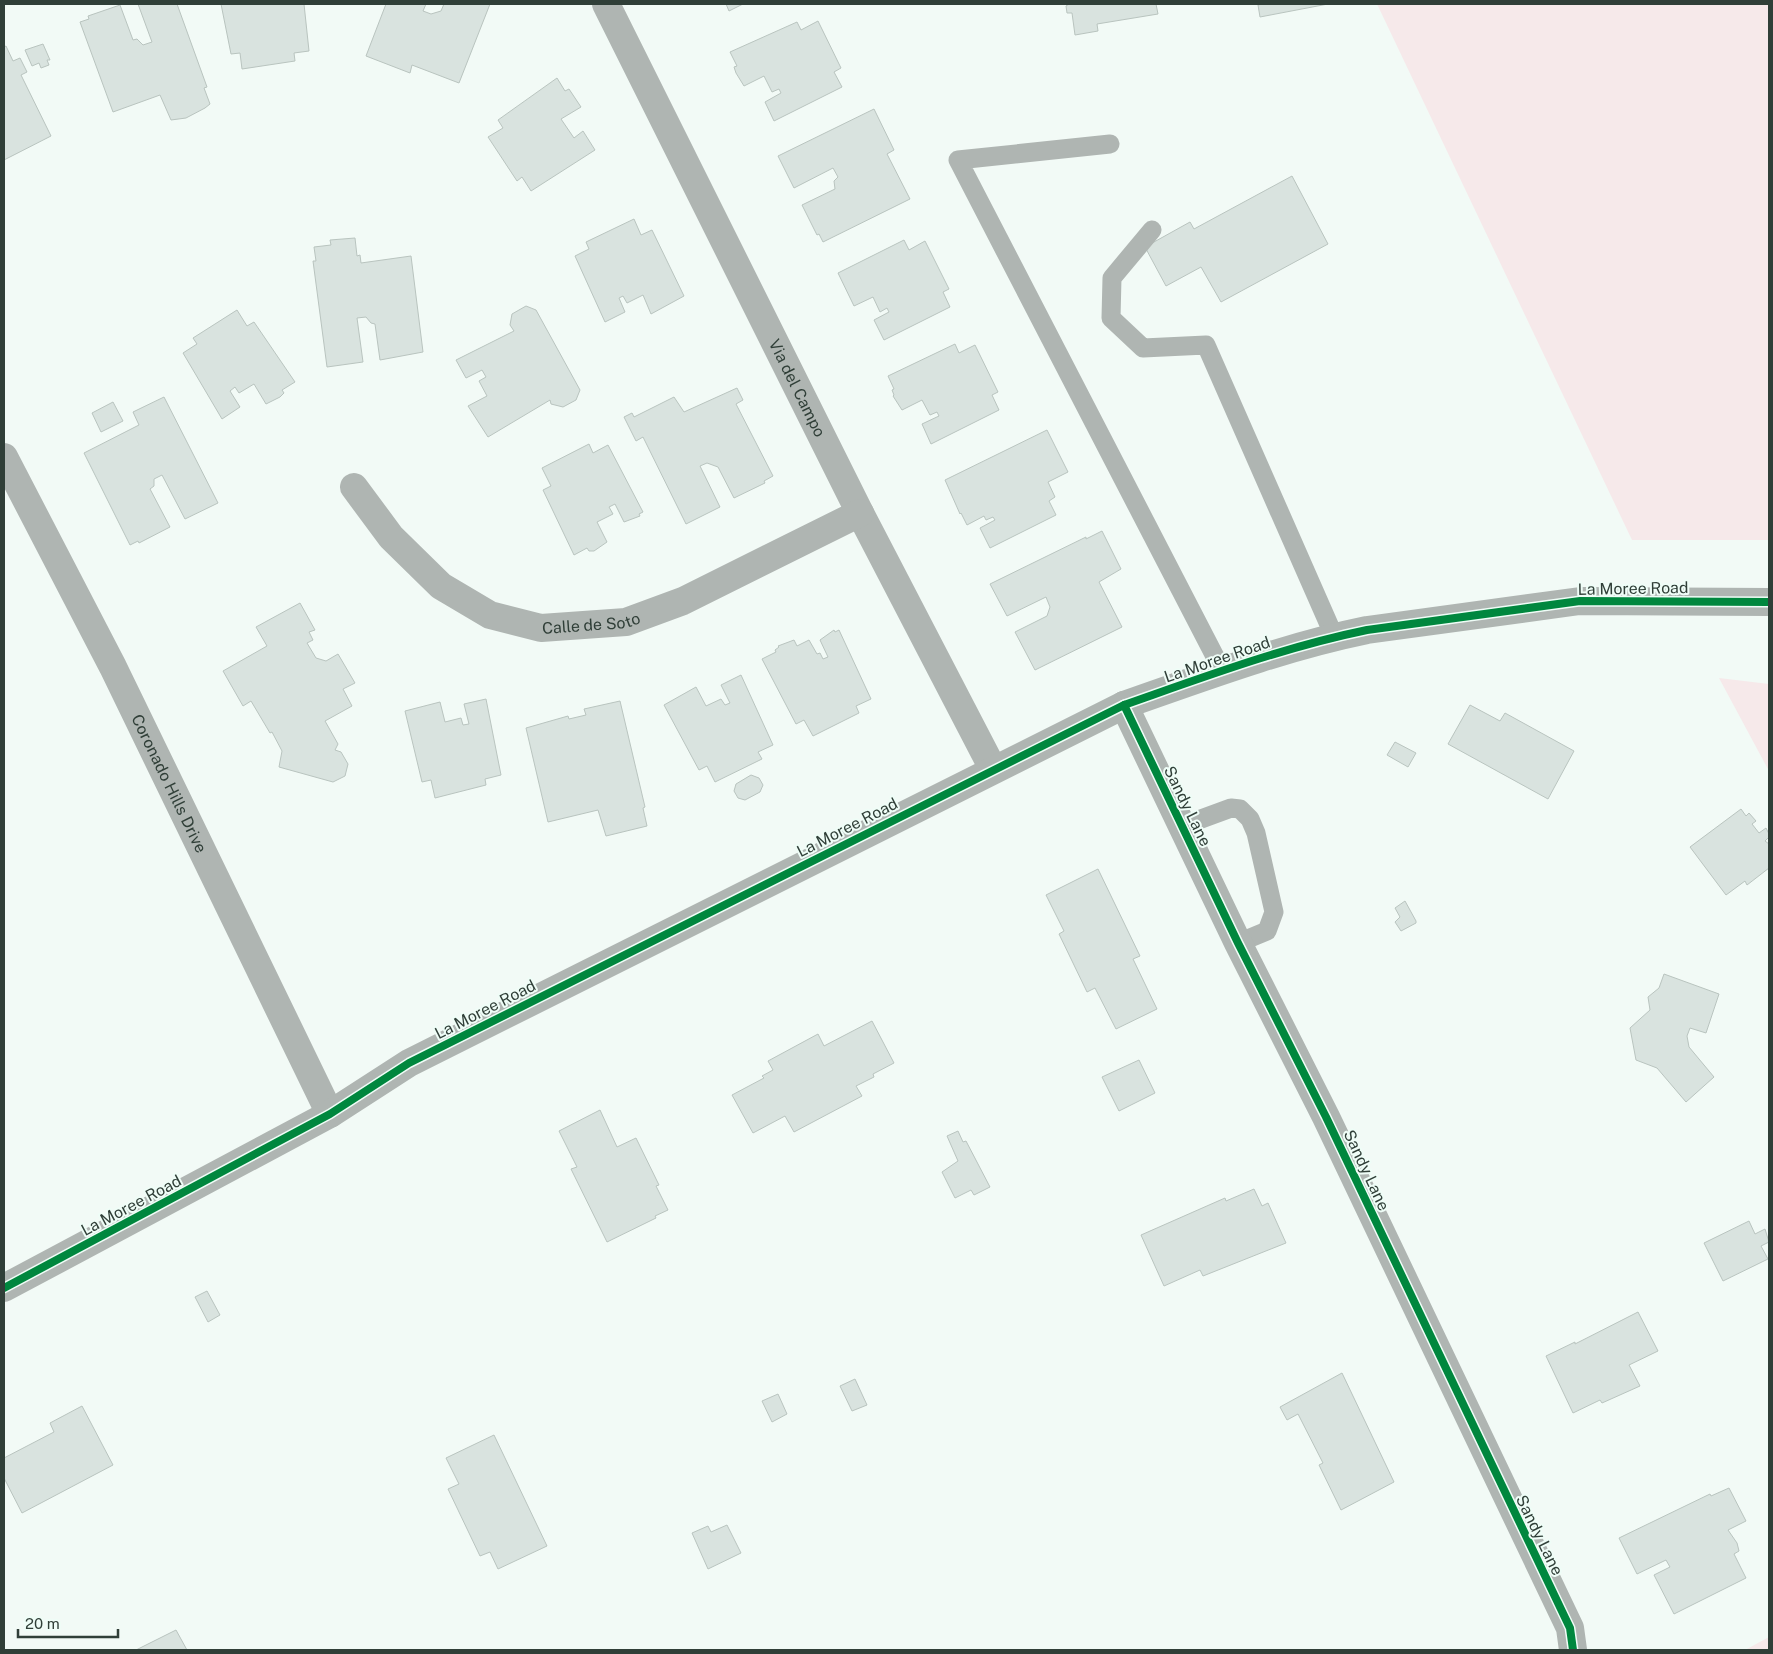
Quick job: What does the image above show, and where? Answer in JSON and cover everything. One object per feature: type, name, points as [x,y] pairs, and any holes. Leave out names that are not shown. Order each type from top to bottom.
[{"type":"street","name":"Via del Campo","points":[[606,4],[860,513],[993,769]]},
{"type":"street","name":"Coronado Hills Drive","points":[[4,457],[113,667],[330,1114]]},
{"type":"street","name":"Calle de Soto","points":[[354,487],[391,537],[441,586],[490,615],[541,628],[626,622],[684,600],[860,513]]},
{"type":"street","name":"La Moree Road","points":[[4,1288],[330,1114],[409,1063],[1124,705],[1222,670],[1334,636],[1367,630],[1580,601],[1769,602]]},
{"type":"street","name":"Sandy Lane","points":[[1124,705],[1238,943],[1326,1117],[1570,1628],[1572,1650]]},
{"type":"lane","points":[[1110,144],[958,160],[1222,670]]},
{"type":"lane","points":[[1152,230],[1112,278],[1112,318],[1144,348],[1206,344],[1334,636]]},
{"type":"lane","points":[[1182,826],[1231,808],[1240,809],[1250,819],[1256,833],[1274,912],[1267,931],[1238,943]]},
{"type":"shaded area","points":[[1377,4],[1769,4],[1769,540],[1632,540]]},
{"type":"shaded area","points":[[1719,678],[1769,684],[1769,771]]},
{"type":"shaded area","points":[[1769,1637],[1769,1650],[1745,1650]]},
{"type":"building","points":[[138,4],[177,4],[207,87],[204,88],[210,104],[205,108],[186,118],[171,120],[160,95],[113,112],[80,22],[89,19],[88,16],[120,5],[133,40],[137,39],[143,45],[152,42]]},
{"type":"building","points":[[221,4],[304,4],[309,51],[294,53],[295,61],[242,69],[240,53],[231,54]]},
{"type":"building","points":[[386,4],[426,4],[423,11],[431,14],[441,11],[444,4],[490,4],[459,83],[412,65],[410,73],[366,56]]},
{"type":"building","points":[[726,4],[743,4],[729,11]]},
{"type":"building","points":[[1069,4],[1156,4],[1158,14],[1097,24],[1098,31],[1075,35],[1072,13],[1067,13],[1066,6]]},
{"type":"building","points":[[1328,4],[1260,17],[1258,5]]},
{"type":"building","points":[[818,21],[841,68],[834,72],[842,87],[774,121],[765,102],[781,93],[779,89],[772,92],[764,76],[744,86],[736,73],[734,67],[737,66],[730,52],[797,22],[801,30]]},
{"type":"building","points":[[43,44],[50,60],[47,60],[49,65],[41,68],[39,63],[32,66],[25,50]]},
{"type":"building","points":[[6,46],[13,61],[20,58],[27,72],[21,75],[51,136],[4,160],[4,47]]},
{"type":"building","points":[[557,78],[565,91],[569,89],[581,107],[561,119],[574,138],[583,131],[595,150],[531,191],[522,177],[517,181],[488,137],[503,128],[498,120]]},
{"type":"building","points":[[874,109],[894,150],[887,154],[910,199],[823,242],[819,234],[817,235],[802,205],[835,189],[834,181],[838,177],[833,168],[794,188],[778,156]]},
{"type":"building","points":[[1292,176],[1328,244],[1221,302],[1201,267],[1166,286],[1145,247],[1190,222],[1194,229]]},
{"type":"building","points":[[634,219],[641,235],[652,230],[684,296],[651,314],[643,295],[627,303],[623,296],[619,298],[625,312],[605,322],[575,256],[589,249],[586,242]]},
{"type":"building","points":[[355,238],[357,256],[360,255],[361,263],[411,256],[423,352],[380,360],[375,324],[371,323],[366,317],[357,318],[363,362],[327,367],[313,261],[316,261],[314,247],[331,245],[330,240]]},
{"type":"building","points":[[904,240],[909,250],[925,241],[949,289],[943,292],[950,307],[884,340],[874,320],[889,312],[887,308],[880,312],[873,297],[854,306],[838,273]]},
{"type":"building","points":[[526,306],[536,310],[580,390],[576,400],[563,407],[551,404],[550,400],[488,437],[468,406],[487,396],[479,381],[486,377],[482,370],[466,378],[456,360],[514,331],[510,325],[512,314]]},
{"type":"building","points":[[237,310],[247,326],[254,322],[295,382],[282,390],[284,393],[280,397],[266,404],[254,384],[239,393],[235,387],[230,391],[240,407],[222,419],[183,353],[197,344],[193,338]]},
{"type":"building","points":[[955,344],[959,353],[975,345],[998,392],[992,395],[999,410],[931,444],[922,424],[939,416],[937,412],[930,415],[922,400],[902,410],[893,396],[892,390],[894,389],[888,376]]},
{"type":"building","points":[[737,388],[743,400],[736,404],[773,476],[764,481],[765,483],[734,498],[718,467],[707,463],[700,466],[720,507],[686,524],[643,437],[636,441],[624,417],[632,413],[634,417],[674,397],[684,412]]},
{"type":"building","points":[[164,397],[218,503],[185,519],[162,475],[154,479],[154,486],[150,489],[170,527],[139,543],[138,541],[130,545],[84,453],[139,425],[133,412]]},
{"type":"building","points":[[113,402],[123,421],[101,432],[92,413]]},
{"type":"building","points":[[1047,430],[1068,472],[1048,482],[1055,497],[1049,501],[1056,515],[990,548],[980,528],[995,520],[993,517],[986,520],[984,516],[967,525],[945,480]]},
{"type":"building","points":[[589,444],[593,453],[608,445],[643,512],[639,514],[640,516],[624,522],[615,504],[609,507],[613,514],[597,522],[607,542],[594,551],[589,551],[587,548],[574,555],[543,490],[551,486],[542,468]]},
{"type":"building","points":[[1102,531],[1121,569],[1099,582],[1122,627],[1035,670],[1015,632],[1047,616],[1050,607],[1046,597],[1007,616],[990,584]]},
{"type":"building","points":[[300,603],[315,630],[309,632],[313,640],[307,643],[316,658],[326,661],[338,654],[355,683],[343,689],[352,706],[325,721],[338,744],[335,750],[341,752],[348,764],[345,776],[333,782],[279,767],[282,751],[272,732],[270,733],[251,701],[243,706],[223,671],[267,646],[256,627]]},
{"type":"building","points":[[834,630],[835,632],[839,630],[871,699],[856,706],[859,713],[813,736],[804,720],[796,724],[762,659],[776,652],[775,650],[778,646],[794,640],[797,646],[809,640],[817,654],[820,653],[823,659],[828,657],[820,640]]},
{"type":"building","points":[[741,675],[773,745],[758,752],[762,759],[715,782],[707,766],[699,770],[664,705],[696,687],[706,706],[721,699],[725,705],[730,703],[721,685]]},
{"type":"building","points":[[486,699],[501,775],[485,779],[486,785],[435,798],[431,780],[422,782],[405,711],[440,702],[445,722],[461,718],[463,725],[469,724],[464,704]]},
{"type":"building","points":[[620,701],[645,807],[643,808],[647,826],[606,836],[598,810],[548,822],[526,728],[568,716],[569,719],[586,715],[584,709]]},
{"type":"building","points":[[1470,705],[1500,721],[1505,713],[1574,751],[1548,799],[1448,744]]},
{"type":"building","points":[[1395,742],[1416,753],[1408,767],[1387,755]]},
{"type":"building","points":[[751,775],[759,778],[763,785],[760,792],[745,800],[738,798],[734,791],[736,784]]},
{"type":"building","points":[[1741,809],[1746,816],[1749,813],[1756,821],[1752,824],[1759,833],[1766,828],[1769,834],[1765,841],[1769,844],[1769,868],[1747,885],[1745,881],[1726,895],[1690,847]]},
{"type":"building","points":[[1098,869],[1140,956],[1133,959],[1157,1009],[1116,1029],[1095,988],[1087,992],[1059,934],[1064,931],[1046,895]]},
{"type":"building","points":[[1405,901],[1416,923],[1401,931],[1395,922],[1400,917],[1395,908]]},
{"type":"building","points":[[1664,974],[1719,994],[1706,1033],[1690,1028],[1687,1036],[1689,1047],[1714,1077],[1686,1102],[1657,1068],[1636,1060],[1630,1028],[1650,1010],[1648,997],[1659,988]]},
{"type":"building","points":[[872,1021],[894,1063],[873,1074],[874,1077],[856,1086],[862,1096],[794,1132],[785,1116],[753,1133],[732,1095],[764,1078],[762,1076],[773,1070],[768,1061],[818,1034],[824,1046]]},
{"type":"building","points":[[1139,1060],[1155,1093],[1119,1111],[1102,1077]]},
{"type":"building","points":[[600,1110],[617,1147],[636,1138],[659,1185],[656,1186],[668,1210],[655,1216],[656,1218],[607,1242],[571,1169],[577,1167],[559,1131]]},
{"type":"building","points":[[958,1131],[963,1142],[966,1141],[990,1187],[974,1195],[971,1190],[955,1198],[942,1172],[958,1161],[947,1136]]},
{"type":"building","points":[[1254,1189],[1262,1206],[1268,1203],[1286,1243],[1203,1276],[1200,1270],[1164,1286],[1141,1235],[1225,1198],[1226,1201]]},
{"type":"building","points":[[1749,1221],[1755,1234],[1765,1229],[1769,1242],[1761,1246],[1768,1259],[1723,1281],[1704,1243]]},
{"type":"building","points":[[207,1291],[220,1315],[208,1322],[195,1297]]},
{"type":"building","points":[[1638,1312],[1658,1351],[1629,1365],[1640,1386],[1602,1403],[1600,1400],[1573,1413],[1546,1356],[1575,1342],[1575,1344]]},
{"type":"building","points":[[1342,1373],[1394,1482],[1341,1510],[1319,1465],[1323,1463],[1298,1414],[1287,1420],[1280,1407]]},
{"type":"building","points":[[855,1379],[867,1405],[852,1411],[840,1386]]},
{"type":"building","points":[[778,1394],[787,1414],[772,1422],[762,1401]]},
{"type":"building","points":[[82,1406],[113,1465],[22,1513],[4,1478],[4,1458],[54,1432],[50,1423]]},
{"type":"building","points":[[494,1435],[547,1546],[498,1569],[490,1552],[480,1556],[448,1489],[459,1484],[446,1458]]},
{"type":"building","points":[[1729,1488],[1746,1521],[1728,1530],[1737,1543],[1739,1551],[1734,1554],[1746,1578],[1674,1614],[1654,1575],[1670,1567],[1666,1560],[1637,1574],[1619,1538],[1710,1494],[1711,1496]]},
{"type":"building","points":[[727,1525],[741,1553],[708,1569],[692,1533],[708,1526],[711,1532]]},
{"type":"building","points":[[176,1630],[187,1650],[136,1650]]},
{"type":"cycle path","points":[[4,1288],[330,1114],[409,1063],[1124,705],[1214,673],[1275,654],[1367,630],[1580,601],[1769,602]]},
{"type":"cycle path","points":[[1124,705],[1238,943],[1326,1117],[1570,1628],[1573,1650]]}]
